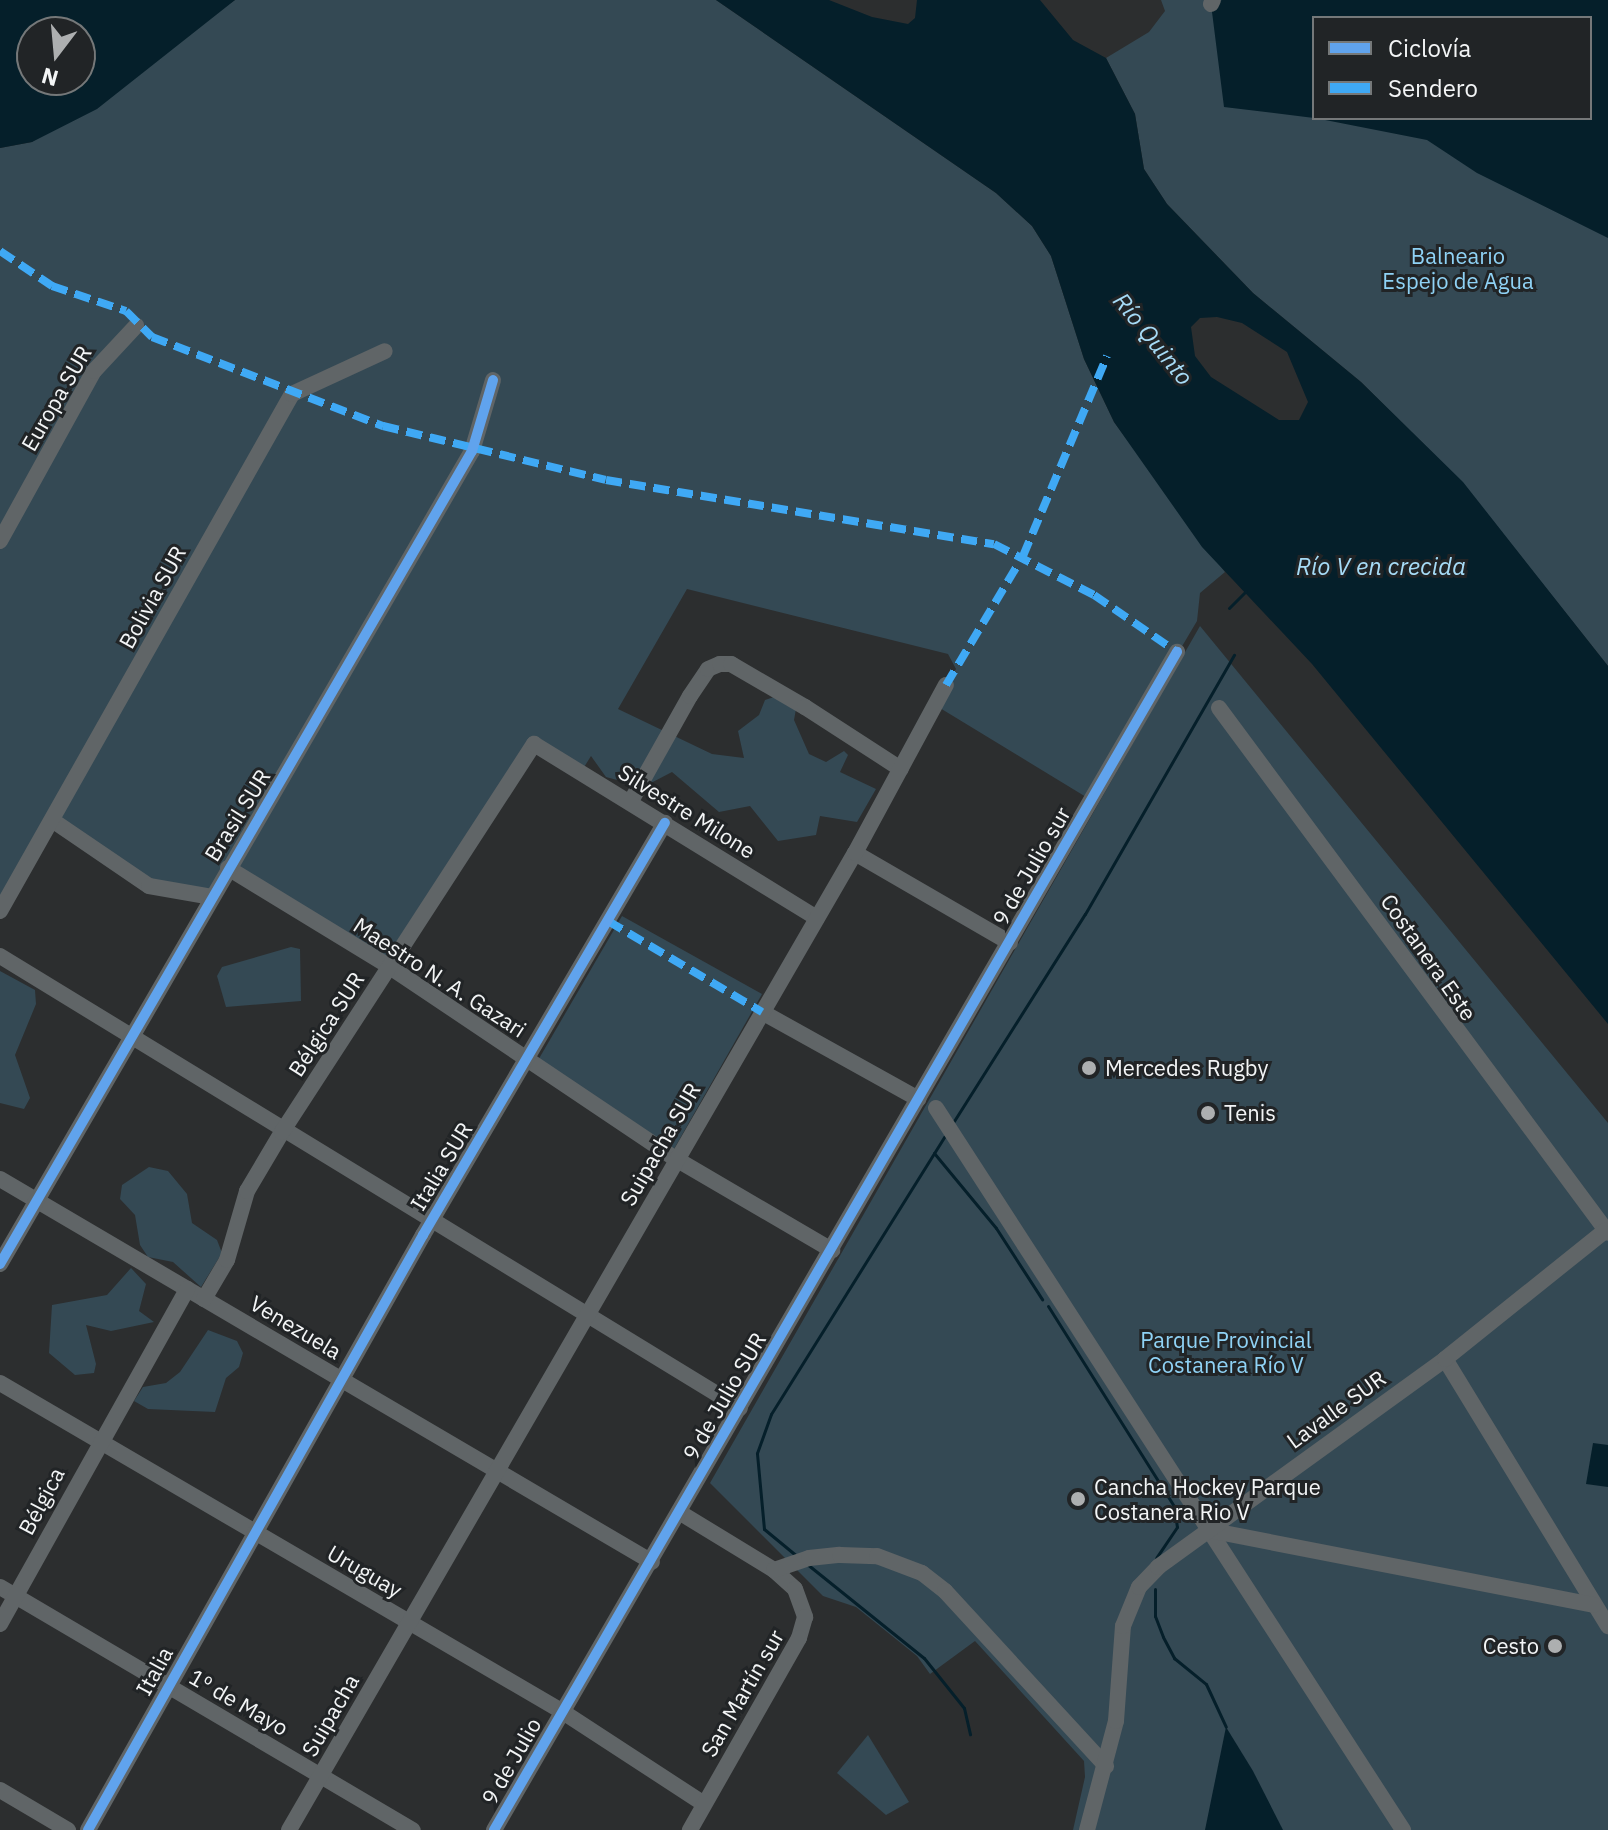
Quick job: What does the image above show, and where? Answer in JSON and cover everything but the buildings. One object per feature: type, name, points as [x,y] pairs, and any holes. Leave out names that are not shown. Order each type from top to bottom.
[{"type":"street","name":"Europa SUR","points":[[0,541],[94,371],[136,326]]},
{"type":"street","name":"Bolivia SUR","points":[[0,911],[292,394],[385,351]]},
{"type":"street","name":"Brasil SUR","points":[[0,1264],[472,451],[493,380]]},
{"type":"street","name":"9 de Julio sur","points":[[918,1099],[1177,652]]},
{"type":"street","points":[[631,801],[708,669],[731,664],[901,769]]},
{"type":"street","name":"Suipacha SUR","points":[[409,1622],[855,853],[946,685]]},
{"type":"street","name":"Costanera Este","points":[[1219,708],[1607,1232]]},
{"type":"street","name":"Silvestre Milone","points":[[534,744],[817,918]]},
{"type":"street","name":"Bélgica SUR","points":[[204,1299],[227,1260],[247,1191],[282,1132],[534,744]]},
{"type":"street","points":[[52,820],[149,886],[212,897]]},
{"type":"street","name":"Italia SUR","points":[[256,1532],[431,1222],[665,823]]},
{"type":"street","points":[[855,853],[1010,943]]},
{"type":"street","name":"Maestro N. A. Gazari","points":[[228,868],[390,967],[676,1159],[832,1250]]},
{"type":"street","points":[[0,956],[282,1132],[740,1408]]},
{"type":"street","points":[[762,1012],[918,1099]]},
{"type":"street","name":"9 de Julio SUR","points":[[563,1712],[918,1099]]},
{"type":"street","points":[[936,1108],[1403,1830]]},
{"type":"street","name":"Venezuela","points":[[0,1179],[652,1562]]},
{"type":"street","name":"Lavalle SUR","points":[[1087,1830],[1106,1766],[1128,1606],[1158,1567],[1445,1359],[1607,1232]]},
{"type":"street","points":[[99,1440],[187,1289]]},
{"type":"street","points":[[1445,1359],[1608,1626]]},
{"type":"street","name":"Uruguay","points":[[0,1383],[563,1712],[704,1804]]},
{"type":"street","name":"Bélgica","points":[[0,1624],[99,1440]]},
{"type":"street","points":[[679,1512],[774,1570],[802,1560],[877,1556],[922,1573],[945,1591],[1106,1766]]},
{"type":"street","points":[[1208,1530],[1594,1605]]},
{"type":"street","name":"Italia","points":[[88,1830],[256,1532]]},
{"type":"street","name":"San Martín sur","points":[[690,1830],[799,1638],[805,1617],[803,1602],[774,1570]]},
{"type":"street","name":"1º de Mayo","points":[[0,1587],[413,1830]]},
{"type":"street","name":"Suipacha","points":[[289,1830],[409,1622]]},
{"type":"street","name":"9 de Julio","points":[[494,1830],[563,1712]]},
{"type":"street","points":[[0,1790],[68,1830]]},
{"type":"green space","points":[[235,0],[716,0],[996,193],[1032,226],[1051,256],[1084,359],[1114,422],[1225,572],[1200,593],[1197,621],[1091,800],[935,705],[956,669],[948,654],[687,589],[618,709],[712,754],[744,758],[738,731],[759,715],[765,700],[777,696],[796,709],[794,720],[809,754],[826,762],[844,751],[848,755],[840,772],[876,789],[857,822],[820,816],[816,835],[778,841],[750,806],[719,812],[672,772],[649,784],[632,784],[606,777],[591,756],[581,772],[534,744],[390,967],[228,868],[212,897],[149,886],[54,822],[0,911],[0,148],[32,142]]},
{"type":"green space","name":"Balneario Espejo de Agua","points":[[1161,0],[1608,0],[1608,666],[1462,482],[1361,382],[1253,293],[1167,204],[1144,169],[1135,114],[1106,58],[1149,32],[1165,11]]},
{"type":"green space","name":"Parque Provincial Costanera Río V","points":[[1200,626],[1608,1123],[1608,1830],[1073,1830],[1085,1777],[1084,1761],[975,1641],[930,1674],[917,1656],[856,1607],[823,1596],[710,1483]]},
{"type":"green space","points":[[622,916],[762,994],[674,1149],[537,1062]]},
{"type":"green space","points":[[291,947],[300,949],[301,1001],[226,1007],[217,976],[222,967]]},
{"type":"green space","points":[[0,971],[35,990],[36,1004],[15,1055],[30,1098],[24,1109],[0,1103]]},
{"type":"green space","points":[[149,1167],[168,1171],[187,1194],[192,1223],[217,1240],[222,1253],[201,1287],[173,1262],[148,1257],[140,1245],[135,1215],[120,1199],[122,1185]]},
{"type":"green space","points":[[131,1268],[146,1284],[139,1311],[154,1322],[111,1331],[86,1325],[96,1364],[94,1373],[75,1375],[49,1353],[52,1305],[107,1295]]},
{"type":"green space","points":[[208,1330],[237,1341],[243,1353],[239,1367],[226,1378],[215,1412],[148,1409],[134,1401],[143,1387],[166,1383],[180,1372]]},
{"type":"green space","points":[[868,1735],[909,1802],[886,1815],[837,1773]]},
{"type":"water","points":[[0,0],[235,0],[97,109],[32,142],[0,148]]},
{"type":"water","name":"Río V en crecida","points":[[716,0],[829,0],[872,17],[908,24],[915,18],[917,0],[1040,0],[1073,40],[1106,58],[1135,114],[1144,169],[1167,204],[1253,293],[1361,382],[1463,482],[1608,666],[1608,1024],[1312,664],[1202,547],[1114,422],[1084,359],[1051,256],[1032,226],[996,193]],"holes":[[[1217,317],[1242,323],[1287,352],[1308,402],[1299,420],[1279,420],[1211,377],[1195,356],[1191,327],[1200,318]]]},
{"type":"water","points":[[1222,0],[1608,0],[1608,238],[1477,173],[1427,140],[1325,120],[1592,120],[1592,16],[1312,16],[1312,118],[1224,107],[1211,4]]},
{"type":"water","points":[[1593,1443],[1608,1445],[1608,1487],[1586,1484]]},
{"type":"water","points":[[1226,1727],[1253,1771],[1283,1830],[1205,1830]]},
{"type":"waterway","points":[[1229,608],[1246,591]]},
{"type":"waterway","points":[[954,1121],[1085,914],[1234,655]]},
{"type":"waterway","points":[[798,1557],[764,1529],[757,1453],[771,1414],[944,1137]]},
{"type":"waterway","points":[[934,1153],[996,1228],[1042,1299]]},
{"type":"waterway","points":[[1048,1306],[1174,1506],[1177,1527],[1156,1558]]},
{"type":"waterway","points":[[807,1564],[924,1658],[964,1708],[970,1734]]},
{"type":"waterway","points":[[1155,1589],[1155,1616],[1163,1637],[1174,1658],[1206,1684],[1226,1727]]},
{"type":"marked path","points":[[0,251],[52,286],[126,311],[152,337],[383,426],[606,480],[994,544],[1094,595],[1177,652]]},
{"type":"marked path","points":[[946,685],[1023,556],[1107,356]]},
{"type":"marked path","points":[[608,921],[762,1012]]},
{"type":"cycle path","points":[[0,1264],[472,451],[493,380]]},
{"type":"cycle path","points":[[494,1830],[1177,652]]},
{"type":"cycle path","points":[[88,1830],[423,1235],[665,823]]},
{"type":"place","name":"Mercedes Rugby","points":[[1089,1068]]},
{"type":"place","name":"Tenis","points":[[1208,1113]]},
{"type":"place","name":"Cancha Hockey Parque Costanera Rio V","points":[[1078,1499]]},
{"type":"place","name":"Cesto","points":[[1555,1646]]},
{"type":"water label","name":"Río Quinto","points":[[1153,339]]}]
